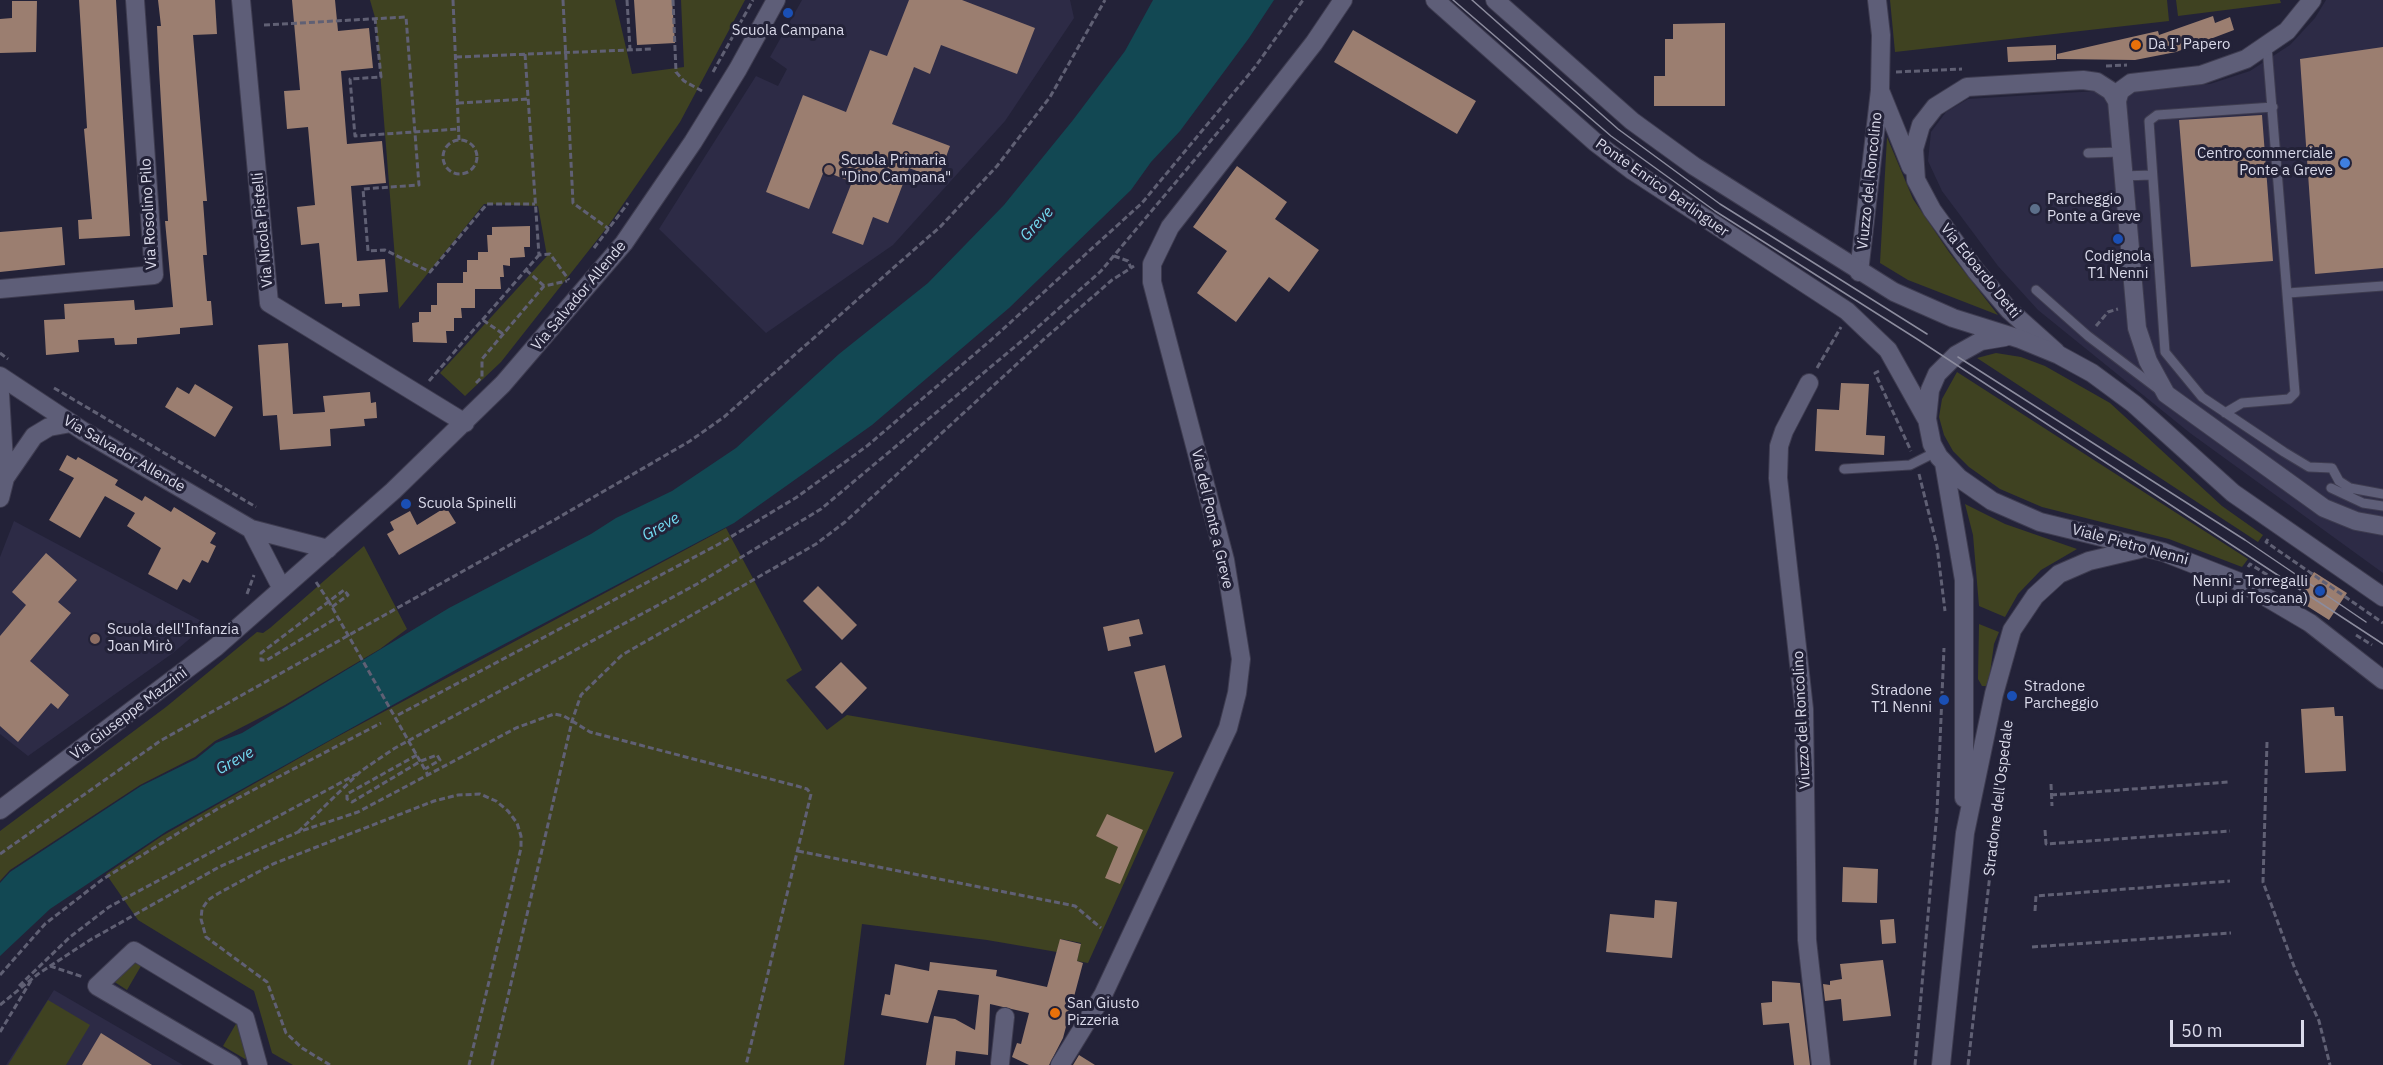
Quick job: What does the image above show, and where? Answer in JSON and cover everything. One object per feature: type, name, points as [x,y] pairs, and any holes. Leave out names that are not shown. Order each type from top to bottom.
[{"type":"street","name":"Via Rosolino Pilo","points":[[0,289],[154,275],[135,0]]},
{"type":"street","name":"Via Nicola Pistelli","points":[[242,0],[269,303],[465,423]]},
{"type":"street","name":"Via Salvador Allende","points":[[282,589],[465,423],[532,352],[624,243],[693,142],[738,69],[776,0]]},
{"type":"street","name":"Via del Ponte a Greve","points":[[1059,1065],[1103,995],[1228,728],[1237,693],[1240,659],[1225,560],[1152,282],[1152,264],[1170,227],[1314,43],[1343,0]]},
{"type":"street","name":"Ponte Enrico Berlinguer","points":[[1435,0],[1595,142],[1624,164],[1847,311],[1888,350],[1927,419]]},
{"type":"street","points":[[1495,0],[1632,121],[1694,166],[1859,272],[1932,310],[2059,355],[2092,373],[2122,393],[2233,493],[2383,597]]},
{"type":"street","name":"Viuzzo del Roncolino","points":[[1859,272],[1880,90],[1881,35],[1877,0]]},
{"type":"street","points":[[2312,0],[2287,31],[2267,47],[2236,64],[2201,75],[2131,83],[2121,91],[2117,101],[2135,319],[2141,346],[2166,394],[2324,508],[2356,521],[2383,525]]},
{"type":"street","name":"Via Edoardo Detti","points":[[2059,355],[2010,310],[1976,271],[1932,210],[1916,180],[1914,149],[1921,125],[1940,103],[1967,87],[2088,80],[2107,87],[2117,101]]},
{"type":"street","name":"Viuzzo del Roncolino","points":[[1880,90],[1916,180]]},
{"type":"street","points":[[1940,457],[1927,419],[1928,401],[1933,382],[1949,361],[1973,345],[2010,336]]},
{"type":"street","name":"Via Salvador Allende","points":[[6,369],[71,423],[251,529],[328,549]]},
{"type":"street","name":"Viuzzo del Roncolino","points":[[1809,382],[1784,431],[1779,446],[1778,478],[1804,709],[1806,940],[1821,1065]]},
{"type":"street","points":[[0,402],[5,478],[0,498]]},
{"type":"street","points":[[5,478],[34,436],[49,427],[71,423]]},
{"type":"street","name":"Viale Pietro Nenni","points":[[1940,457],[1974,490],[2020,514],[2040,522],[2148,548],[2205,567],[2278,603],[2340,644],[2383,680]]},
{"type":"street","name":"Stradone dell'Ospedale","points":[[1940,457],[1964,580],[1965,833],[1941,1065]]},
{"type":"street","points":[[251,529],[282,589]]},
{"type":"street","name":"Stradone dell'Ospedale","points":[[1965,833],[2006,648],[2012,630],[2029,603],[2051,580],[2075,565],[2148,548]]},
{"type":"street","name":"Via Giuseppe Mazzini","points":[[0,810],[170,684],[282,589]]},
{"type":"street","points":[[232,1065],[97,986],[134,951],[245,1018],[258,1065]]},
{"type":"street","points":[[1000,1064],[1005,1017]]},
{"type":"lane","points":[[2225,413],[2242,403],[2285,400],[2294,395],[2288,293],[2267,47]]},
{"type":"lane","points":[[2273,106],[2153,117],[2148,125],[2165,352],[2175,368],[2202,397],[2225,413],[2309,467],[2332,468],[2343,485],[2359,491],[2383,494]]},
{"type":"lane","points":[[2088,153],[2121,152]]},
{"type":"lane","points":[[2123,176],[2152,175]]},
{"type":"lane","points":[[2288,293],[2383,286]]},
{"type":"lane","points":[[2036,290],[2088,336],[2166,394]]},
{"type":"lane","points":[[2154,373],[2175,368]]},
{"type":"lane","points":[[1844,469],[1916,463],[1940,457]]},
{"type":"lane","points":[[2331,488],[2363,503],[2383,506]]},
{"type":"path","points":[[453,0],[459,140]]},
{"type":"path","points":[[563,0],[573,203],[609,229]]},
{"type":"path","points":[[627,0],[630,50]]},
{"type":"path","points":[[673,0],[676,72],[684,81],[702,91]]},
{"type":"path","points":[[711,75],[753,0]]},
{"type":"path","points":[[0,854],[160,741],[556,519],[690,441],[724,417],[941,226],[998,166],[1050,97],[1105,0]]},
{"type":"path","points":[[398,715],[719,544],[797,497],[867,446],[991,340],[1142,203],[1255,67],[1304,0]]},
{"type":"path","points":[[264,25],[406,16],[419,184],[363,189],[368,251],[385,250],[430,272],[487,204],[535,204]]},
{"type":"path","points":[[375,18],[381,77],[350,79],[355,136],[458,129]]},
{"type":"path","points":[[456,57],[653,49]]},
{"type":"path","points":[[525,54],[539,255]]},
{"type":"path","points":[[2105,66],[2138,64]]},
{"type":"path","points":[[1894,72],[1965,69]]},
{"type":"path","points":[[697,99],[706,83]]},
{"type":"path","points":[[457,103],[528,99]]},
{"type":"path","points":[[0,1005],[70,937],[109,907],[361,771],[395,748],[697,584],[821,509],[1030,334],[1114,256],[1234,114]]},
{"type":"path","points":[[459,140],[469,143],[477,157],[470,171],[459,174],[448,170],[442,160],[448,144],[459,140]]},
{"type":"path","points":[[591,252],[634,195]]},
{"type":"path","points":[[436,386],[428,381],[539,255],[550,254],[568,280]]},
{"type":"path","points":[[492,1065],[572,721],[581,695],[622,655],[816,544],[845,522],[1043,339],[1112,280],[1131,268],[1128,261],[1114,256]]},
{"type":"path","points":[[526,270],[544,286]]},
{"type":"path","points":[[471,388],[482,377],[482,359],[544,286],[568,280],[576,271]]},
{"type":"path","points":[[2093,331],[2108,312],[2122,308]]},
{"type":"path","points":[[483,320],[504,335]]},
{"type":"path","points":[[1809,382],[1843,323],[1850,330]]},
{"type":"path","points":[[0,353],[6,369]]},
{"type":"path","points":[[1882,369],[1875,373],[1916,463],[1937,546],[1945,614]]},
{"type":"path","points":[[48,385],[256,507]]},
{"type":"path","points":[[2266,542],[2383,623]]},
{"type":"path","points":[[242,601],[249,591],[254,570]]},
{"type":"path","points":[[315,582],[338,617],[428,775]]},
{"type":"path","points":[[332,607],[348,595],[344,590],[261,653],[261,660],[267,660],[338,617]]},
{"type":"path","points":[[1915,1065],[1937,812],[1944,646]]},
{"type":"path","points":[[12,993],[50,966],[141,910],[219,867],[298,832],[358,812],[544,716],[554,714],[590,732],[807,789],[811,794],[746,1065]]},
{"type":"path","name":"Stradone dell'Ospedale","points":[[1968,1065],[2008,717]]},
{"type":"path","points":[[0,975],[45,924],[103,879],[219,808],[381,723]]},
{"type":"path","points":[[2267,742],[2263,882],[2295,969],[2319,1022],[2330,1065]]},
{"type":"path","points":[[417,755],[347,794],[347,799],[352,802],[421,761],[437,755],[440,760],[425,769]]},
{"type":"path","points":[[298,832],[361,771]]},
{"type":"path","points":[[2051,795],[2229,782]]},
{"type":"path","points":[[2051,784],[2052,806]]},
{"type":"path","points":[[330,1065],[302,1048],[286,1033],[267,982],[206,938],[201,919],[202,909],[208,900],[219,893],[273,864],[434,801],[458,795],[480,794],[496,801],[508,811],[517,823],[521,836],[521,848],[469,1065]]},
{"type":"path","points":[[2045,830],[2046,844],[2230,831]]},
{"type":"path","points":[[798,851],[1075,906],[1101,928]]},
{"type":"path","points":[[2035,911],[2036,896],[2230,881]]},
{"type":"path","points":[[2032,947],[2231,933]]},
{"type":"path","points":[[50,966],[77,973],[97,986]]},
{"type":"path","points":[[0,1032],[33,977]]},
{"type":"shaded area","points":[[370,0],[615,0],[632,74],[684,67],[681,0],[745,0],[680,122],[608,226],[501,362],[465,396],[440,373],[547,256],[538,206],[484,204],[399,309],[376,21]]},
{"type":"shaded area","name":"Scuola Primaria \"Dino Campana\"","points":[[802,0],[1070,0],[1074,18],[1005,121],[893,245],[766,333],[659,229],[756,76],[778,86],[787,69],[770,57]]},
{"type":"shaded area","points":[[1890,0],[2167,0],[2169,21],[1895,52]]},
{"type":"shaded area","points":[[2176,0],[2280,0],[2281,3],[2178,16]]},
{"type":"shaded area","points":[[2326,0],[2383,0],[2383,573],[2190,433],[2038,310],[1998,266],[1942,191],[1928,161],[1931,132],[1946,112],[1968,99],[2210,84],[2250,71],[2290,45],[2315,18]]},
{"type":"shaded area","points":[[1887,137],[1913,199],[1949,252],[1998,315],[1908,280],[1880,263]]},
{"type":"shaded area","points":[[1996,353],[2021,357],[2045,366],[2110,403],[2222,506],[2263,535],[2258,542],[1977,358]]},
{"type":"shaded area","points":[[1957,372],[2248,559],[2242,567],[2169,539],[2042,507],[2000,489],[1969,467],[1953,451],[1944,435],[1939,417],[1942,399]]},
{"type":"shaded area","points":[[1965,504],[2005,524],[2077,549],[2041,570],[2018,594],[2005,617],[1979,606],[1973,535]]},
{"type":"shaded area","name":"Scuola dell'Infanzia Joan Mirò","points":[[14,521],[207,624],[173,653],[28,756],[0,734],[0,557]]},
{"type":"shaded area","points":[[726,528],[802,670],[786,680],[827,730],[847,715],[1174,772],[1088,963],[1077,961],[1081,943],[1061,939],[1057,952],[987,940],[862,924],[844,1065],[293,1065],[272,1053],[254,991],[138,920],[106,874],[162,836],[333,739]]},
{"type":"shaded area","points":[[364,546],[407,629],[380,649],[285,705],[215,741],[195,757],[140,785],[10,870],[0,881],[0,831],[166,707],[257,632],[263,633],[270,628]]},
{"type":"shaded area","points":[[1979,624],[1999,632],[1994,644],[1989,680],[1986,686],[1982,686],[1978,679]]},
{"type":"shaded area","points":[[134,962],[141,966],[127,990],[113,981]]},
{"type":"shaded area","points":[[54,990],[183,1065],[6,1065]]},
{"type":"shaded area","points":[[48,1000],[90,1025],[66,1065],[8,1065]]},
{"type":"shaded area","points":[[237,1022],[247,1058],[245,1059],[223,1046]]},
{"type":"water","name":"Greve","points":[[1153,0],[1274,0],[1249,38],[1180,131],[1151,162],[1131,190],[1009,308],[872,425],[734,523],[459,668],[167,831],[50,909],[0,956],[0,883],[10,872],[141,786],[196,759],[216,743],[242,733],[449,608],[591,534],[616,518],[672,491],[736,448],[839,354],[928,283],[1004,205],[1125,51]]},
{"type":"building","points":[[79,0],[116,0],[130,236],[79,239],[78,220],[92,219],[84,129],[87,128]]},
{"type":"building","points":[[158,0],[215,0],[217,34],[193,35],[207,201],[203,201],[207,255],[203,255],[207,301],[211,301],[213,325],[180,328],[180,334],[137,338],[137,344],[115,345],[114,338],[78,340],[79,352],[46,355],[44,320],[65,319],[64,304],[134,300],[135,310],[173,307],[165,221],[168,221],[157,26],[161,26]]},
{"type":"building","points":[[292,0],[335,0],[338,31],[369,28],[373,68],[341,71],[347,144],[382,141],[386,183],[351,186],[357,261],[385,259],[388,292],[359,294],[360,306],[342,307],[342,303],[325,304],[319,243],[301,245],[297,207],[315,205],[308,127],[287,129],[284,91],[300,90]]},
{"type":"building","points":[[634,0],[672,0],[675,43],[637,45]]},
{"type":"building","points":[[909,0],[962,0],[1035,28],[1017,74],[941,45],[930,74],[914,67],[892,124],[950,146],[938,179],[909,168],[888,223],[873,217],[863,245],[832,233],[852,182],[824,171],[809,209],[766,192],[803,95],[846,112],[870,50],[887,56]]},
{"type":"building","points":[[12,1],[37,1],[36,52],[0,53],[0,19],[12,18]]},
{"type":"building","name":"Da I' Papero","points":[[2213,16],[2215,23],[2230,17],[2234,30],[2176,52],[2135,60],[2057,59],[2057,54],[2158,31],[2159,35]]},
{"type":"building","points":[[1725,23],[1725,106],[1654,106],[1654,76],[1665,76],[1665,39],[1673,39],[1673,24]]},
{"type":"building","points":[[1353,30],[1476,101],[1457,134],[1334,62]]},
{"type":"building","points":[[2056,45],[2056,60],[2008,62],[2007,47]]},
{"type":"building","name":"Centro commerciale Ponte a Greve","points":[[2383,47],[2383,268],[2315,274],[2300,59]]},
{"type":"building","points":[[2262,115],[2273,261],[2191,267],[2179,120]]},
{"type":"building","points":[[1237,166],[1287,202],[1275,219],[1319,250],[1289,292],[1269,277],[1236,322],[1197,293],[1227,251],[1193,227]]},
{"type":"building","points":[[530,226],[530,247],[524,247],[525,257],[510,258],[510,266],[503,265],[504,277],[500,277],[501,289],[475,289],[475,308],[461,308],[462,318],[454,318],[454,331],[446,331],[447,343],[413,342],[412,323],[419,322],[419,312],[431,312],[431,305],[437,305],[437,283],[463,283],[463,272],[467,272],[467,260],[478,260],[478,252],[488,252],[487,235],[492,235],[492,227]]},
{"type":"building","points":[[62,227],[65,265],[0,272],[0,232]]},
{"type":"building","points":[[288,343],[293,414],[325,412],[323,396],[370,392],[371,403],[376,402],[377,418],[364,419],[365,426],[330,429],[331,446],[280,450],[277,415],[263,416],[258,345]]},
{"type":"building","points":[[1841,383],[1869,384],[1866,435],[1885,436],[1884,455],[1815,451],[1817,409],[1839,410]]},
{"type":"building","points":[[195,384],[233,407],[215,437],[165,407],[177,387],[189,394]]},
{"type":"building","points":[[67,455],[76,460],[78,457],[118,480],[115,485],[142,501],[145,496],[171,512],[174,507],[216,533],[210,543],[216,546],[208,563],[202,560],[190,583],[183,579],[177,590],[148,574],[161,548],[127,526],[135,513],[105,496],[80,538],[49,520],[74,478],[59,470]]},
{"type":"building","points":[[446,507],[456,523],[399,555],[387,534],[394,530],[390,522],[410,511],[417,525]]},
{"type":"building","name":"Scuola dell'Infanzia Joan Mirò","points":[[46,553],[77,580],[58,602],[71,613],[30,661],[69,695],[58,709],[51,703],[18,742],[0,726],[0,636],[26,605],[12,592]]},
{"type":"building","points":[[2314,572],[2347,593],[2329,620],[2296,599]]},
{"type":"building","points":[[818,586],[857,625],[842,640],[803,601]]},
{"type":"building","points":[[1139,619],[1143,634],[1129,637],[1131,646],[1108,651],[1103,627]]},
{"type":"building","points":[[841,662],[867,688],[842,714],[815,687]]},
{"type":"building","points":[[1165,665],[1182,737],[1155,753],[1134,672]]},
{"type":"building","points":[[2334,707],[2335,716],[2343,716],[2346,771],[2305,773],[2301,709]]},
{"type":"building","points":[[1107,814],[1143,830],[1120,884],[1105,878],[1118,847],[1096,836]]},
{"type":"building","points":[[1843,867],[1878,869],[1877,903],[1842,902]]},
{"type":"building","points":[[1655,900],[1677,902],[1672,958],[1606,952],[1610,914],[1654,918]]},
{"type":"building","points":[[1894,919],[1896,943],[1882,944],[1880,920]]},
{"type":"building","points":[[1060,939],[1081,944],[1077,961],[1083,963],[1063,1038],[1049,1065],[1029,1065],[1012,1057],[1017,1043],[1021,1044],[1029,1013],[990,1004],[988,1055],[956,1051],[955,1065],[926,1065],[934,1016],[955,1019],[975,1030],[979,995],[938,990],[928,1023],[881,1015],[885,994],[890,995],[895,964],[929,971],[930,962],[997,970],[996,976],[1047,987]]},
{"type":"building","points":[[1883,960],[1891,1016],[1843,1021],[1841,999],[1825,1001],[1823,984],[1830,985],[1830,981],[1842,979],[1840,964]]},
{"type":"building","points":[[1772,981],[1800,983],[1810,1065],[1794,1065],[1789,1023],[1763,1025],[1761,1003],[1772,1002]]},
{"type":"building","points":[[101,1033],[152,1065],[82,1065]]},
{"type":"building","points":[[1079,1055],[1095,1065],[1073,1065]]},
{"type":"tram line","points":[[1453,0],[1611,136],[1715,211],[1917,339],[2383,644]]},
{"type":"tram line","points":[[1472,0],[1618,129],[1720,204],[1927,334]]},
{"type":"tram line","points":[[1958,357],[2245,540],[2366,622]]},
{"type":"place","name":"Scuola Campana","points":[[788,13]]},
{"type":"place","name":"Da I' Papero","points":[[2136,45]]},
{"type":"place","name":"Centro commerciale Ponte a Greve","points":[[2345,163]]},
{"type":"place","name":"Scuola Primaria \"Dino Campana\"","points":[[829,170]]},
{"type":"place","name":"Parcheggio Ponte a Greve","points":[[2035,209]]},
{"type":"place","name":"Codignola T1 Nenni","points":[[2118,239]]},
{"type":"place","name":"Scuola Spinelli","points":[[406,504]]},
{"type":"place","name":"Nenni - Torregalli (Lupi di Toscana)","points":[[2320,591]]},
{"type":"place","name":"Scuola dell'Infanzia Joan Mirò","points":[[95,639]]},
{"type":"place","name":"Stradone Parcheggio","points":[[2012,696]]},
{"type":"place","name":"Stradone T1 Nenni","points":[[1944,700]]},
{"type":"place","name":"San Giusto Pizzeria","points":[[1055,1013]]}]
